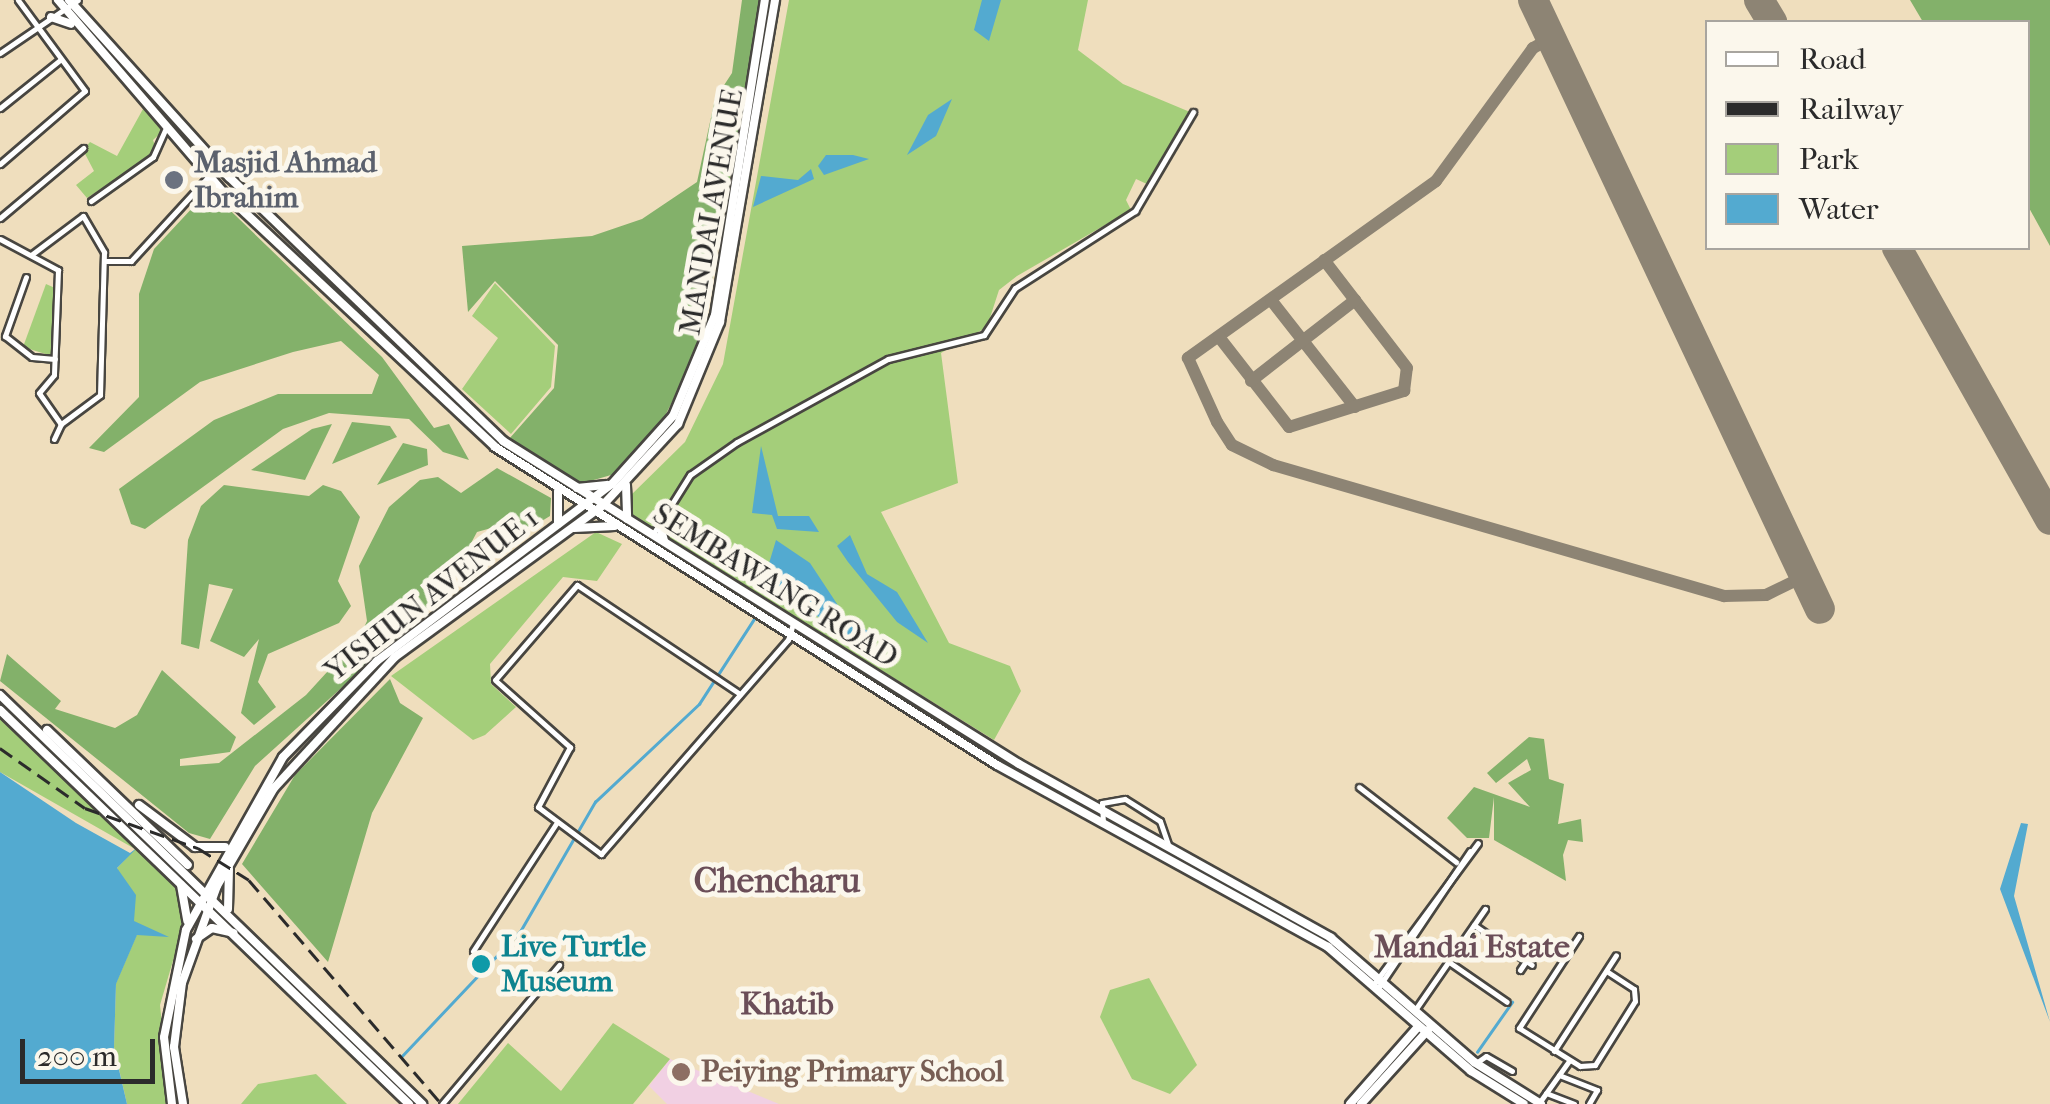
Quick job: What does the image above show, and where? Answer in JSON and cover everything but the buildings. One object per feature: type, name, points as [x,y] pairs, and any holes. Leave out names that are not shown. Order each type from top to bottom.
[{"type":"main road","points":[[58,0],[50,18],[75,26]]},
{"type":"main road","name":"SEMBAWANG ROAD","points":[[58,0],[71,4],[252,198],[498,436],[572,488],[1098,808],[1331,938],[1442,1048],[1524,1104]]},
{"type":"main road","name":"MANDAI AVENUE","points":[[598,503],[673,416],[704,350],[765,0]]},
{"type":"main road","name":"MANDAI AVENUE","points":[[589,510],[626,485],[678,424],[720,322],[774,0]]},
{"type":"main road","name":"SEMBAWANG ROAD","points":[[71,4],[75,26],[208,177],[492,444],[558,491],[1104,826],[1328,947],[1415,1010],[1422,1026],[1540,1104]]},
{"type":"main road","points":[[242,211],[252,198]]},
{"type":"main road","points":[[251,220],[264,210]]},
{"type":"main road","points":[[572,488],[612,484]]},
{"type":"main road","points":[[626,485],[630,522]]},
{"type":"main road","points":[[550,532],[563,513],[558,491]]},
{"type":"main road","name":"YISHUN AVENUE 1","points":[[183,1104],[174,1047],[180,993],[208,907],[229,864],[329,720],[396,657],[570,529],[589,510]]},
{"type":"main road","name":"YISHUN AVENUE 1","points":[[172,1104],[169,997],[186,930],[225,847],[338,696],[550,532],[589,510]]},
{"type":"main road","points":[[659,522],[666,545]]},
{"type":"main road","points":[[570,529],[617,526]]},
{"type":"main road","points":[[0,695],[196,847],[225,847]]},
{"type":"main road","points":[[0,710],[409,1104]]},
{"type":"main road","points":[[38,724],[205,885],[422,1104]]},
{"type":"main road","points":[[108,781],[196,877]]},
{"type":"main road","points":[[228,909],[229,864]]},
{"type":"main road","points":[[180,882],[186,930]]},
{"type":"main road","points":[[196,939],[212,928],[236,934]]},
{"type":"main road","points":[[169,997],[175,987],[180,993]]},
{"type":"main road","points":[[1350,1104],[1422,1026]]},
{"type":"main road","points":[[1361,1104],[1412,1050],[1422,1026]]},
{"type":"main road","points":[[1412,1050],[1442,1048]]},
{"type":"street","points":[[0,164],[84,94],[18,0]]},
{"type":"street","points":[[0,53],[71,4]]},
{"type":"street","points":[[0,108],[60,60]]},
{"type":"street","points":[[646,545],[690,474],[737,442],[888,359],[976,341],[1015,288],[1135,212],[1194,112]]},
{"type":"street","points":[[91,200],[153,157],[166,128]]},
{"type":"street","points":[[0,218],[83,148]]},
{"type":"street","points":[[104,261],[130,261],[208,177]]},
{"type":"street","points":[[32,255],[83,216],[104,261],[100,395],[61,424],[54,439]]},
{"type":"street","points":[[0,239],[58,270],[55,359],[39,392],[61,424]]},
{"type":"street","points":[[26,278],[5,336],[30,356],[55,359]]},
{"type":"street","points":[[740,694],[714,670],[585,588],[566,591],[495,680],[570,747],[536,798],[557,822],[602,854],[792,636],[793,624]]},
{"type":"street","points":[[1359,787],[1456,862]]},
{"type":"street","points":[[1104,826],[1098,808],[1114,797],[1154,816],[1168,844]]},
{"type":"street","points":[[473,951],[557,822]]},
{"type":"street","points":[[1379,982],[1390,967],[1476,844],[1456,862],[1390,967]]},
{"type":"street","points":[[1415,1010],[1484,909]]},
{"type":"street","points":[[1474,926],[1529,963],[1520,970]]},
{"type":"street","points":[[1578,936],[1518,1024],[1570,1060],[1594,1065],[1635,1004],[1634,989],[1606,971]]},
{"type":"street","points":[[1554,1051],[1616,955]]},
{"type":"street","points":[[1449,962],[1504,1000],[1507,989]]},
{"type":"street","points":[[442,1104],[558,965]]},
{"type":"street","points":[[1476,1064],[1486,1056],[1512,1071]]},
{"type":"street","points":[[1540,1104],[1570,1060]]},
{"type":"street","points":[[1559,1075],[1598,1090],[1589,1104]]},
{"type":"street","points":[[1546,1093],[1574,1104]]},
{"type":"shaded area","name":"Peiying Primary School","points":[[670,1059],[779,1104],[667,1104],[649,1086]]},
{"type":"green space","points":[[742,0],[761,0],[701,344],[660,426],[618,473],[580,484],[509,439],[554,388],[558,345],[495,281],[468,312],[462,246],[592,236],[642,219],[697,182],[715,99],[732,73]]},
{"type":"green space","points":[[789,0],[1088,0],[1078,50],[1123,84],[1190,112],[1149,185],[1136,179],[1126,200],[1131,210],[1017,276],[999,290],[987,327],[941,353],[958,483],[881,512],[949,643],[1010,666],[1021,691],[994,740],[630,515],[628,498],[685,442],[723,364]]},
{"type":"green space","points":[[1910,0],[2050,0],[2050,246],[2030,210],[2030,20],[1922,20]]},
{"type":"green space","points":[[143,109],[166,128],[153,140],[157,152],[87,198],[76,185],[94,171],[83,150],[90,142],[117,156]]},
{"type":"green space","points":[[209,190],[382,357],[434,428],[449,424],[469,460],[443,452],[409,419],[329,413],[283,429],[145,529],[131,524],[119,489],[214,420],[278,394],[372,394],[379,375],[341,341],[293,352],[200,382],[104,452],[89,448],[139,397],[139,294],[154,249]]},
{"type":"green space","points":[[495,283],[555,346],[551,387],[511,434],[462,389],[498,338],[472,316]]},
{"type":"green space","points":[[46,284],[55,288],[52,356],[23,347]]},
{"type":"green space","points":[[352,422],[390,426],[397,437],[332,464]]},
{"type":"green space","points":[[332,424],[305,480],[251,470],[312,429]]},
{"type":"green space","points":[[403,443],[427,449],[428,465],[377,485]]},
{"type":"green space","points":[[497,468],[551,498],[550,516],[517,536],[502,525],[477,532],[442,597],[255,766],[210,839],[189,833],[0,681],[7,654],[61,701],[55,709],[115,728],[137,715],[162,670],[236,737],[230,752],[180,759],[180,766],[219,763],[306,695],[360,636],[367,621],[359,566],[389,507],[420,480],[438,477],[461,493]]},
{"type":"green space","points":[[224,485],[309,496],[323,485],[341,491],[360,517],[338,581],[351,606],[339,623],[268,654],[258,682],[276,707],[254,725],[241,713],[259,639],[244,657],[210,641],[233,589],[209,584],[199,649],[181,644],[188,540],[201,506]]},
{"type":"green space","points":[[596,532],[622,544],[597,581],[563,577],[490,664],[491,684],[516,707],[485,735],[473,740],[391,676]]},
{"type":"green space","points":[[390,679],[400,703],[423,718],[372,813],[328,962],[242,864],[295,775]]},
{"type":"green space","points":[[0,716],[192,896],[160,1005],[170,1104],[127,1104],[114,1047],[116,983],[137,934],[117,868],[135,849],[0,772]]},
{"type":"green space","points":[[1529,737],[1544,739],[1549,779],[1564,784],[1558,824],[1581,819],[1583,842],[1568,840],[1563,855],[1566,881],[1494,840],[1494,797],[1489,838],[1467,838],[1447,818],[1474,787],[1530,807],[1508,783],[1531,770],[1527,759],[1496,783],[1487,773]]},
{"type":"green space","points":[[1149,978],[1197,1065],[1170,1094],[1132,1079],[1100,1017],[1110,990]]},
{"type":"green space","points":[[613,1023],[670,1059],[633,1104],[458,1104],[508,1043],[561,1091]]},
{"type":"green space","points":[[316,1074],[347,1104],[241,1104],[258,1084]]},
{"type":"water","points":[[982,0],[1001,0],[989,41],[974,30]]},
{"type":"water","points":[[952,99],[936,136],[907,155],[928,115]]},
{"type":"water","points":[[826,155],[869,159],[824,175],[818,166]]},
{"type":"water","points":[[811,169],[814,179],[753,207],[761,176],[798,180]]},
{"type":"water","points":[[761,446],[778,516],[809,516],[819,532],[777,529],[772,515],[752,513]]},
{"type":"water","points":[[850,535],[867,574],[897,592],[928,643],[897,622],[848,562],[837,546]]},
{"type":"water","points":[[776,540],[810,563],[849,622],[873,633],[873,654],[764,580]]},
{"type":"water","points":[[0,772],[76,823],[130,853],[137,848],[117,868],[136,895],[134,921],[169,937],[137,935],[116,984],[114,1048],[127,1104],[0,1104]]},
{"type":"water","points":[[2021,823],[2028,824],[2014,896],[2050,1022],[2000,889]]},
{"type":"waterway","points":[[401,1057],[521,930],[595,802],[699,704],[754,619]]},
{"type":"waterway","points":[[1477,1052],[1512,1002]]},
{"type":"taxiway","points":[[1551,38],[1533,48],[1436,181],[1188,358],[1217,422],[1232,445],[1273,465],[1724,596],[1766,595],[1805,576]]},
{"type":"taxiway","points":[[1219,337],[1289,427],[1404,391],[1407,368],[1324,260]]},
{"type":"taxiway","points":[[1271,300],[1355,407]]},
{"type":"taxiway","points":[[1251,381],[1355,300]]},
{"type":"runway","points":[[1533,0],[1820,609]]},
{"type":"runway","points":[[1759,0],[1771,20]]},
{"type":"runway","points":[[1898,250],[2050,520]]},
{"type":"railway","points":[[0,748],[85,808],[198,848],[249,880],[442,1104]]},
{"type":"place","name":"Masjid Ahmad Ibrahim","points":[[174,180]]},
{"type":"place","name":"Live Turtle Museum","points":[[481,964]]},
{"type":"place","name":"Peiying Primary School","points":[[681,1072]]},
{"type":"district","name":"Chencharu","points":[[777,881]]},
{"type":"district","name":"Mandai Estate","points":[[1472,947]]},
{"type":"district","name":"Khatib","points":[[787,1004]]}]
